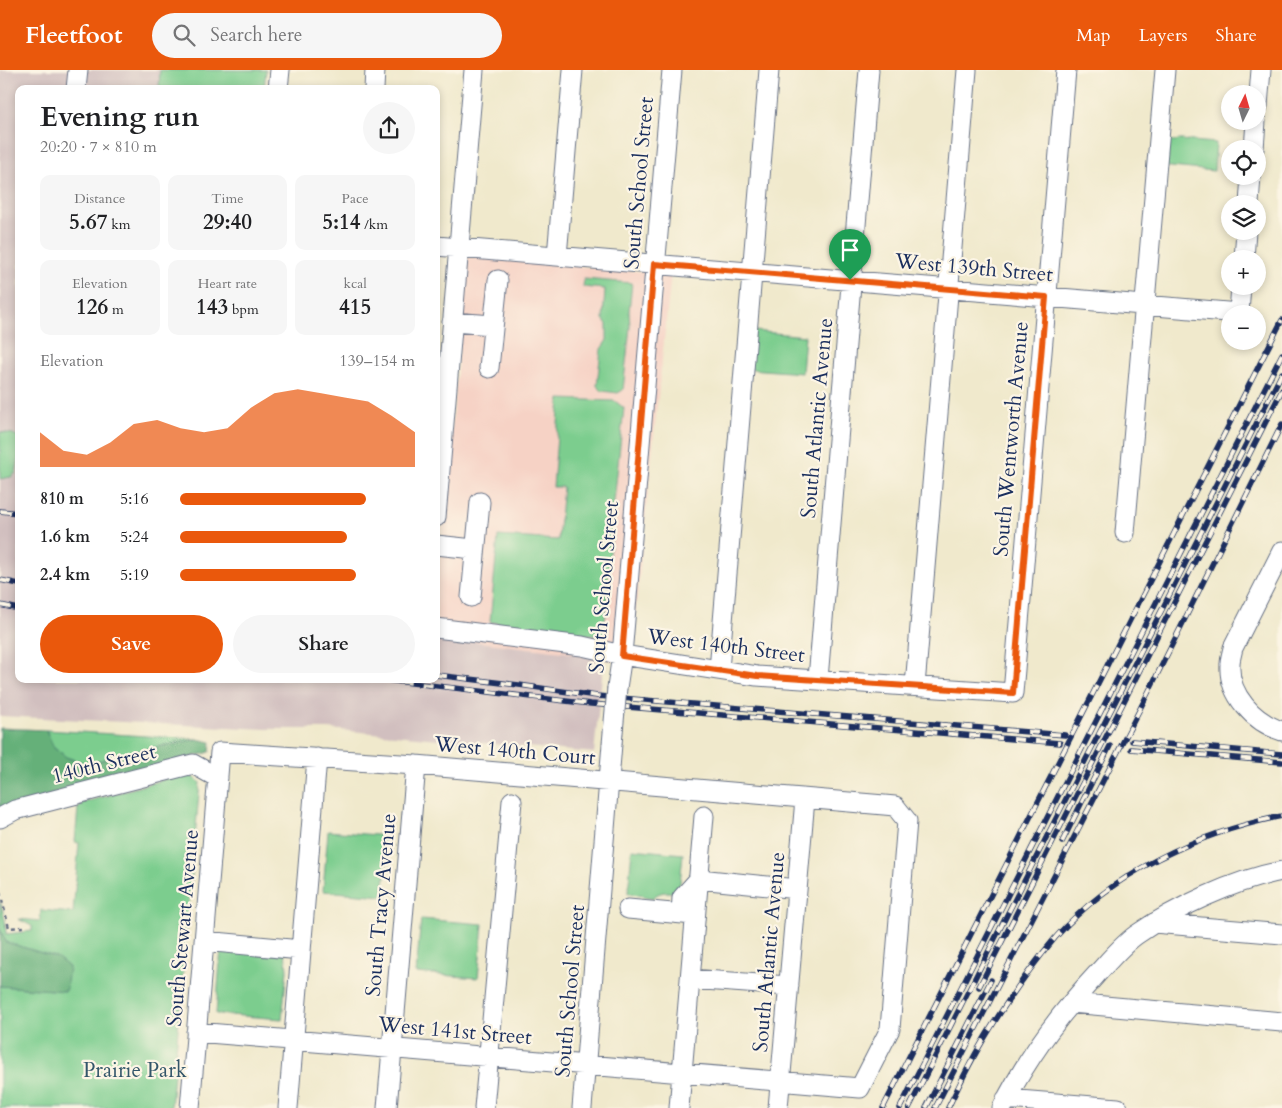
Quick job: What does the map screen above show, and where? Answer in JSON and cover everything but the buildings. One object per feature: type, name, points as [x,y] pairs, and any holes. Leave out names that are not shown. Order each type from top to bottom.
[{"type":"street","points":[[76,85],[78,70]]},
{"type":"street","points":[[278,85],[280,70]]},
{"type":"street","points":[[374,85],[375,70]]},
{"type":"street","points":[[440,468],[474,70]]},
{"type":"street","points":[[557,256],[573,70]]},
{"type":"street","name":"South School Street","points":[[582,1108],[612,744],[622,656],[672,70]]},
{"type":"street","points":[[719,670],[769,70]]},
{"type":"street","name":"South Atlantic Avenue","points":[[818,679],[869,70]]},
{"type":"street","points":[[915,686],[967,70]]},
{"type":"street","name":"South Wentworth Avenue","points":[[1013,693],[1066,70]]},
{"type":"street","points":[[1125,533],[1165,70]]},
{"type":"street","points":[[1260,85],[1261,70]]},
{"type":"street","name":"West 139th Street","points":[[440,246],[1221,311]]},
{"type":"street","points":[[489,368],[498,280]]},
{"type":"street","points":[[452,322],[493,325]]},
{"type":"street","points":[[471,597],[474,549],[480,502]]},
{"type":"street","points":[[440,545],[474,549]]},
{"type":"street","points":[[1282,552],[1233,648],[1230,663],[1234,686],[1246,709],[1265,724],[1282,731]]},
{"type":"street","name":"West 140th Street","points":[[440,628],[582,646],[622,656],[757,676],[1013,693]]},
{"type":"street","name":"West 140th Court","points":[[220,752],[416,765],[895,806],[907,821],[890,1029],[860,1088]]},
{"type":"street","name":"South Stewart Avenue","points":[[190,1108],[220,752]]},
{"type":"street","points":[[288,1108],[317,758]]},
{"type":"street","name":"140th Street","points":[[0,818],[15,810],[192,764],[218,778]]},
{"type":"street","name":"South Tracy Avenue","points":[[387,1108],[416,765]]},
{"type":"street","name":"South Atlantic Avenue","points":[[778,1108],[805,799]]},
{"type":"street","points":[[484,1108],[512,801]]},
{"type":"street","points":[[679,1108],[690,979],[688,915],[699,879],[704,816]]},
{"type":"street","points":[[1118,1108],[1004,1103],[1024,1066],[1071,1003],[1115,954],[1135,936],[1192,902],[1230,887],[1282,871]]},
{"type":"street","points":[[699,879],[797,889]]},
{"type":"street","points":[[628,909],[688,915]]},
{"type":"street","points":[[1154,923],[1282,934]]},
{"type":"street","points":[[204,941],[301,950]]},
{"type":"street","points":[[690,979],[788,986]]},
{"type":"street","points":[[1071,1003],[1282,1022]]},
{"type":"street","name":"West 141st Street","points":[[196,1032],[860,1088]]},
{"type":"path","points":[[0,892],[9,928],[25,927]]},
{"type":"shaded area","points":[[0,70],[160,70],[159,85],[15,85],[15,683],[440,683],[440,637],[604,657],[594,753],[328,729],[266,729],[0,716]]},
{"type":"shaded area","points":[[468,257],[671,274],[630,663],[440,638],[440,552]]},
{"type":"green space","points":[[160,70],[266,70],[264,85],[159,85]]},
{"type":"green space","points":[[1181,140],[1216,143],[1214,171],[1160,166],[1162,142]]},
{"type":"green space","points":[[584,279],[632,283],[629,311],[630,327],[623,390],[618,393],[602,391],[597,386],[601,349],[607,340],[607,324],[603,319],[605,289],[583,287]]},
{"type":"green space","points":[[754,331],[805,336],[802,373],[750,369]]},
{"type":"green space","points":[[560,399],[615,401],[624,408],[613,511],[604,637],[490,622],[498,536],[558,540],[563,487],[553,487]]},
{"type":"green space","points":[[0,432],[15,435],[15,474],[11,477],[0,479]]},
{"type":"green space","points":[[0,728],[46,730],[53,746],[66,757],[86,764],[197,739],[211,742],[210,752],[18,805],[0,814]]},
{"type":"green space","points":[[46,730],[197,739],[86,764],[66,757],[53,746]]},
{"type":"green space","name":"Prairie Park","points":[[180,775],[192,777],[200,782],[171,1108],[0,1108],[0,986],[66,991],[58,958],[6,942],[0,929],[0,900],[6,934],[32,931],[32,926],[18,919],[40,921],[41,910],[73,913],[79,843],[75,842],[78,808],[82,803]]},
{"type":"green space","points":[[328,831],[389,836],[383,896],[323,891]]},
{"type":"green space","points":[[632,849],[683,854],[679,893],[662,893],[653,898],[628,893]]},
{"type":"green space","points":[[421,919],[483,924],[478,978],[416,973]]},
{"type":"green space","points":[[0,929],[6,942],[58,958],[69,967],[66,991],[0,986]]},
{"type":"green space","points":[[221,948],[285,952],[287,970],[282,1019],[216,1014]]},
{"type":"railway","points":[[883,1108],[1282,320]]},
{"type":"railway","points":[[900,1108],[1282,354]]},
{"type":"railway","points":[[909,1108],[1282,373]]},
{"type":"railway","points":[[979,987],[1282,390]]},
{"type":"railway","points":[[935,1108],[1145,699],[1282,424]]},
{"type":"railway","points":[[0,511],[15,513]]},
{"type":"railway","points":[[0,580],[15,583]]},
{"type":"railway","points":[[0,605],[15,608]]},
{"type":"railway","points":[[440,675],[597,696],[1065,735]]},
{"type":"railway","points":[[412,683],[591,704],[1060,743]]},
{"type":"railway","points":[[1132,741],[1282,754]]},
{"type":"railway","points":[[1062,842],[1110,746]]},
{"type":"railway","points":[[1131,749],[1282,762]]},
{"type":"railway","points":[[948,1108],[976,1052],[1028,973],[1055,938],[1103,893],[1158,859],[1188,845],[1250,823],[1282,816]]},
{"type":"railway","points":[[926,1108],[991,980]]},
{"type":"route","points":[[654,264],[850,280],[1046,297],[1013,693],[757,676],[622,656],[654,264]]}]
